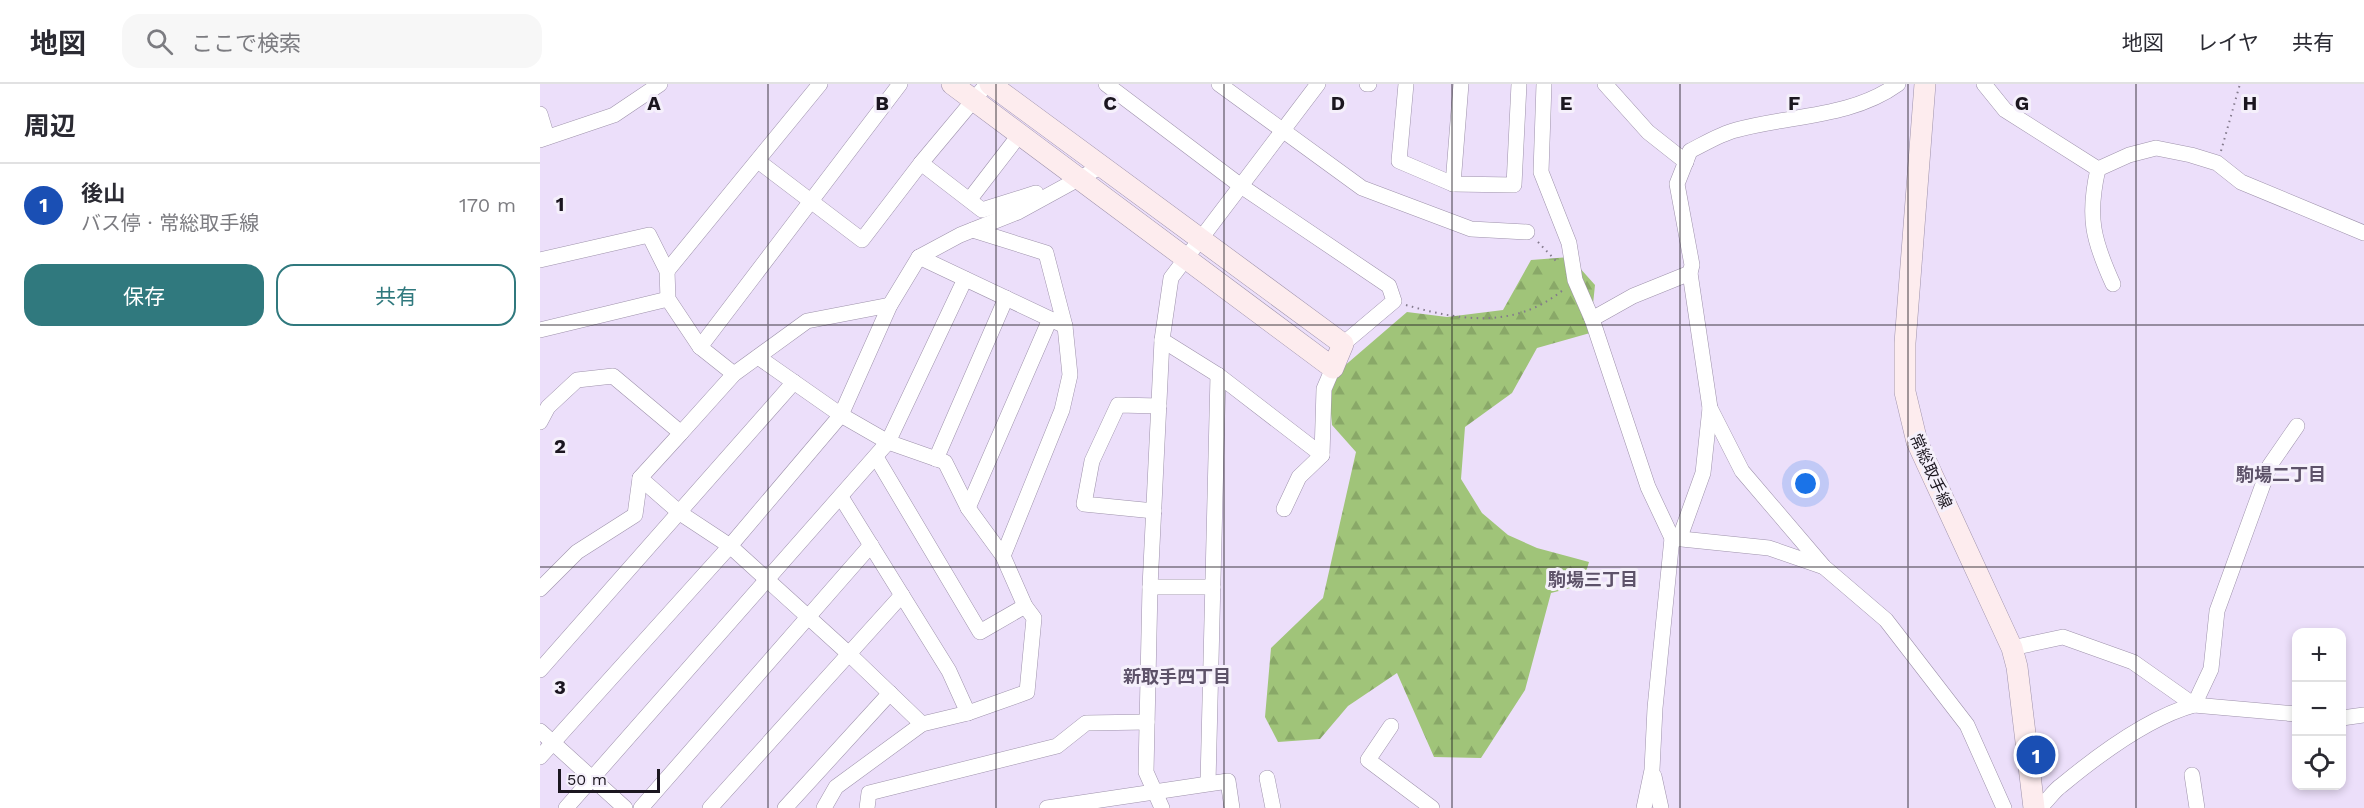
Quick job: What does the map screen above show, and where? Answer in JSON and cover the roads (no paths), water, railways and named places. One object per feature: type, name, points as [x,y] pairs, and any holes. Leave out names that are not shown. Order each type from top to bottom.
[{"type":"street","points":[[667,271],[820,84]]},
{"type":"street","points":[[700,347],[900,84]]},
{"type":"street","points":[[952,84],[983,89],[1102,166],[1343,344]]},
{"type":"street","points":[[1106,84],[1241,186],[1389,286],[1394,301],[1343,344],[1324,389],[1322,455],[1299,477],[1284,509]]},
{"type":"street","points":[[1219,84],[1362,188],[1471,229],[1527,232]]},
{"type":"street","points":[[1162,808],[1146,771],[1150,587],[1162,340],[1171,278],[1318,84]]},
{"type":"street","points":[[1406,84],[1399,161],[1454,184],[1514,185],[1519,84]]},
{"type":"street","points":[[1454,184],[1461,84]]},
{"type":"street","points":[[1544,84],[1541,172],[1569,243],[1575,280],[1592,319],[1648,487],[1676,538]]},
{"type":"street","points":[[1605,84],[1648,132],[1686,162]]},
{"type":"street","points":[[1644,808],[1652,770],[1655,708],[1676,538],[1703,473],[1710,408],[1690,273],[1692,265],[1677,184],[1690,151],[1735,130],[1813,117],[1868,100],[1899,84]]},
{"type":"street","name":"常総取手線","points":[[1925,84],[1905,343],[1905,392],[1917,442],[2012,648],[2034,808]]},
{"type":"street","points":[[1984,84],[2005,110],[2098,169]]},
{"type":"street","points":[[540,114],[544,139],[614,115],[653,86]]},
{"type":"street","points":[[758,161],[810,203],[862,240],[921,163],[983,89]]},
{"type":"street","points":[[983,89],[1020,134],[1333,368]]},
{"type":"street","points":[[970,200],[1020,134]]},
{"type":"street","points":[[2098,169],[2128,155],[2156,148],[2217,163],[2241,182],[2364,233]]},
{"type":"street","points":[[921,163],[982,210],[1036,193]]},
{"type":"street","points":[[540,758],[730,546],[841,415],[890,305],[919,257],[973,230],[1018,212],[1102,166]]},
{"type":"street","points":[[2098,169],[2094,187],[2093,232],[2096,246],[2113,284]]},
{"type":"street","points":[[973,230],[1046,253],[1065,326],[1070,375],[1062,410],[1003,556]]},
{"type":"street","points":[[540,260],[649,235],[667,271],[668,299],[700,347],[734,374]]},
{"type":"street","points":[[919,257],[1065,326]]},
{"type":"street","points":[[1592,319],[1633,296],[1690,273]]},
{"type":"street","points":[[566,808],[888,442],[965,279]]},
{"type":"street","points":[[936,459],[1006,298]]},
{"type":"street","points":[[540,330],[668,299]]},
{"type":"street","points":[[540,589],[577,552],[635,514],[640,478],[734,374],[807,321],[890,305]]},
{"type":"street","points":[[968,508],[1050,319]]},
{"type":"street","points":[[1162,340],[1218,375],[1322,455]]},
{"type":"street","points":[[758,357],[841,415],[888,442],[945,462],[968,508],[1003,556],[1025,606],[1034,618],[1027,692],[968,713],[921,724],[836,787],[824,808]]},
{"type":"street","points":[[1208,783],[1218,375]]},
{"type":"street","points":[[541,418],[548,407],[577,380],[613,376],[681,433]]},
{"type":"street","points":[[540,670],[794,382]]},
{"type":"street","points":[[1154,511],[1084,504],[1092,461],[1118,405],[1159,406]]},
{"type":"street","points":[[1710,408],[1742,471],[1824,567],[1886,620],[1967,725],[2004,808]]},
{"type":"street","points":[[2194,705],[2211,669],[2217,611],[2270,465],[2297,426]]},
{"type":"street","points":[[876,457],[980,632],[1025,606]]},
{"type":"street","points":[[640,478],[680,513],[730,546],[849,654],[921,724]]},
{"type":"street","points":[[841,497],[949,671],[968,713]]},
{"type":"street","points":[[1676,538],[1769,549],[1824,567]]},
{"type":"street","points":[[641,808],[871,545]]},
{"type":"street","points":[[1150,587],[1213,587]]},
{"type":"street","points":[[710,808],[902,595]]},
{"type":"street","points":[[2012,648],[2063,637],[2133,662],[2151,678],[2194,705]]},
{"type":"street","points":[[785,808],[890,693]]},
{"type":"street","points":[[2039,808],[2061,785],[2145,726],[2179,709],[2194,705],[2292,714]]},
{"type":"street","points":[[2346,717],[2364,715]]},
{"type":"street","points":[[867,808],[869,793],[983,762],[1057,746],[1086,723],[1147,722]]},
{"type":"street","points":[[1391,726],[1368,760],[1431,808]]},
{"type":"street","points":[[540,731],[625,808]]},
{"type":"street","points":[[1652,770],[1661,808]]},
{"type":"street","points":[[2192,775],[2197,808]]},
{"type":"street","points":[[1267,778],[1273,808]]},
{"type":"street","points":[[1047,808],[1154,790],[1228,781],[1232,808]]},
{"type":"place","name":"後山","points":[[2036,755]]},
{"type":"district","name":"駒場二丁目","points":[[2281,474]]},
{"type":"district","name":"駒場三丁目","points":[[1593,579]]},
{"type":"district","name":"新取手四丁目","points":[[1177,676]]}]
